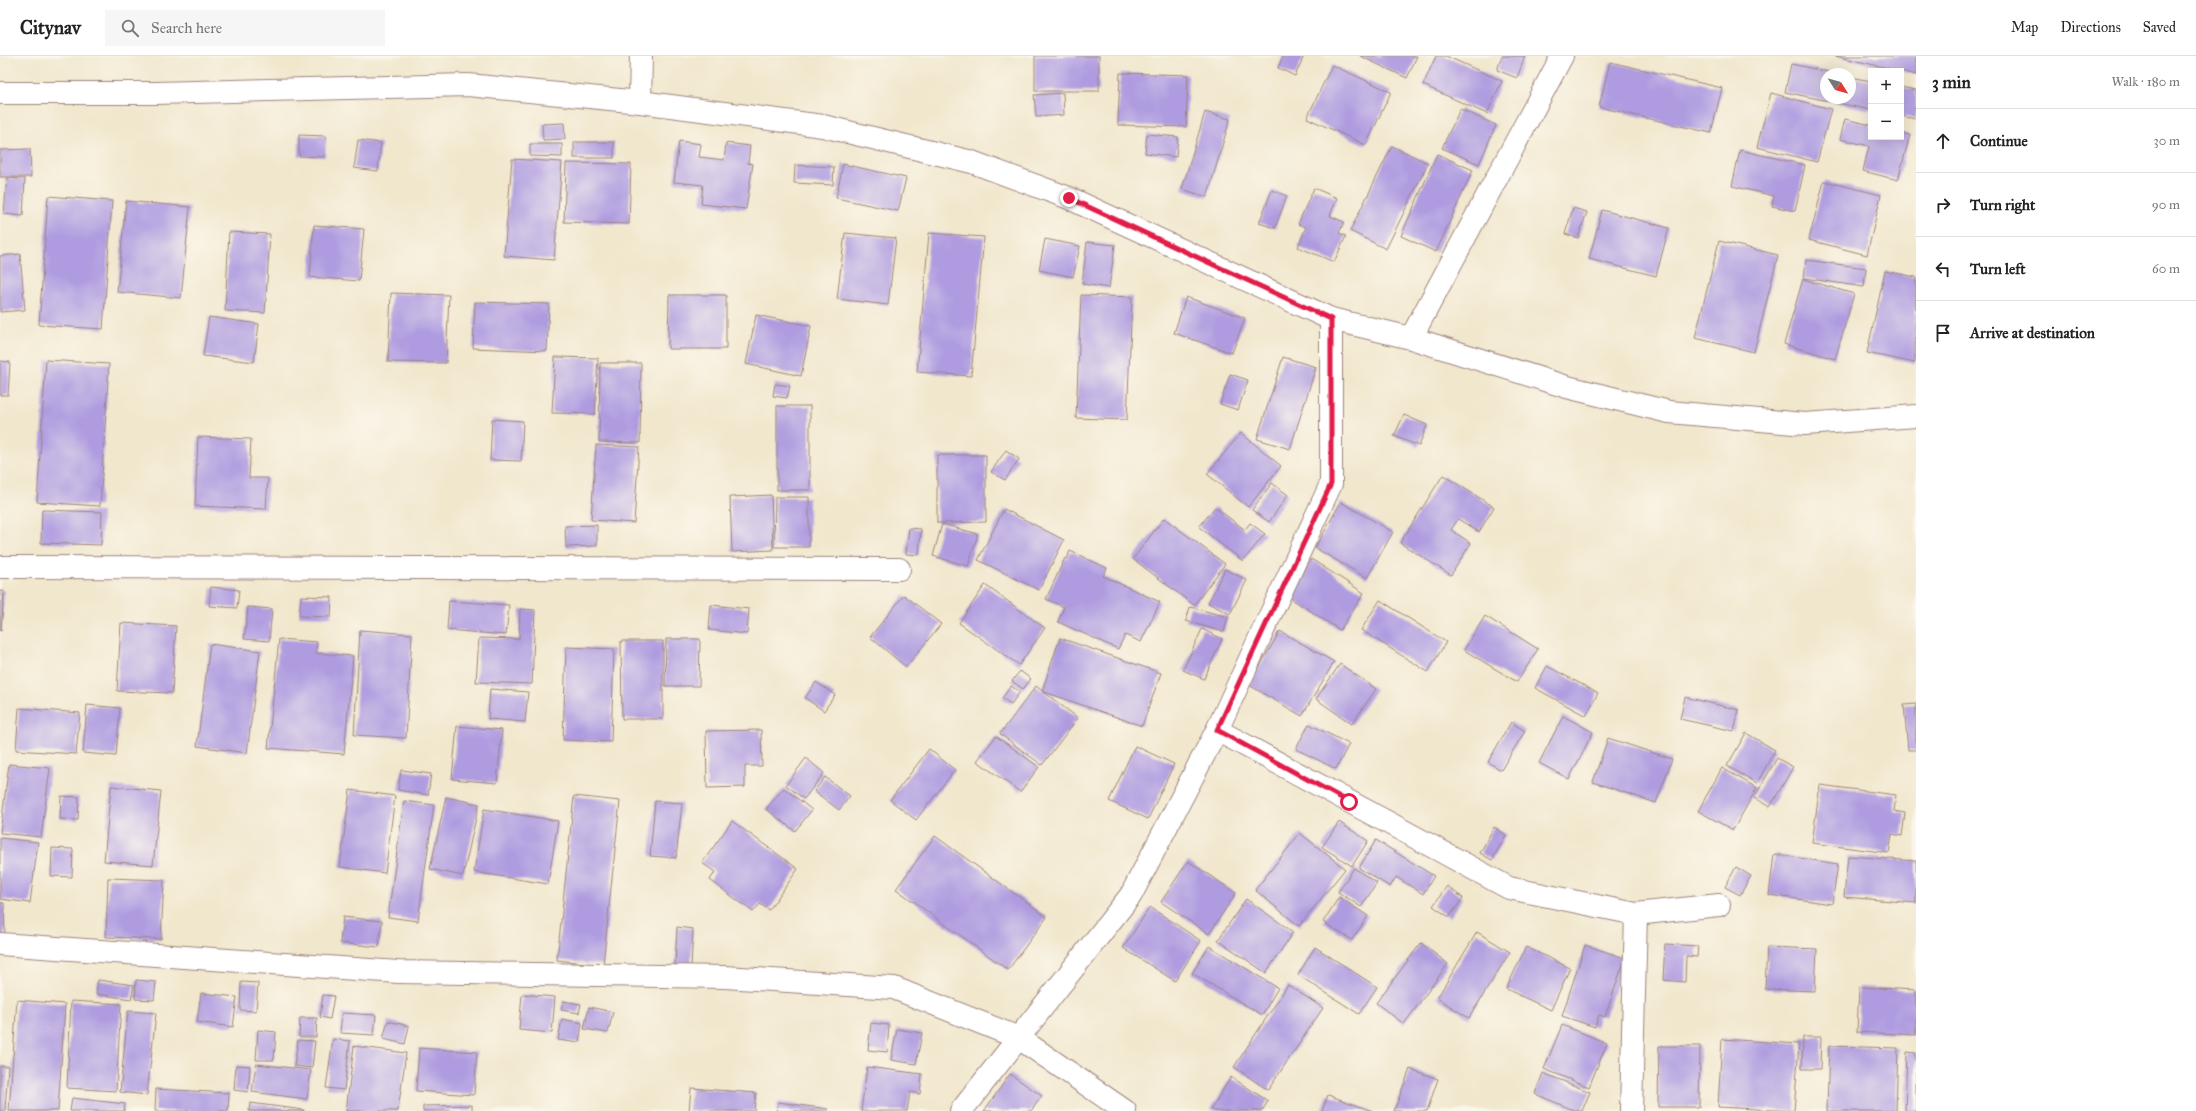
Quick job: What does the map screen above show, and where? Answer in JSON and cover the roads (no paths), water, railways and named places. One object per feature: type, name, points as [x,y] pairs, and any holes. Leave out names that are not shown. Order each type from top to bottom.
[{"type":"street","points":[[640,102],[641,56]]},
{"type":"street","points":[[1411,338],[1562,56]]},
{"type":"street","points":[[0,93],[156,93],[468,85],[640,102],[823,126],[972,162],[1069,198],[1331,319],[1411,338],[1567,387],[1669,412],[1805,424],[1916,416]]},
{"type":"street","points":[[961,1111],[1131,895],[1217,730],[1331,484],[1331,319]]},
{"type":"street","points":[[0,567],[899,569]]},
{"type":"street","points":[[1217,730],[1509,888],[1636,914],[1719,905]]},
{"type":"street","points":[[1631,1111],[1636,914]]},
{"type":"street","points":[[0,944],[398,972],[725,977],[894,988],[1019,1038],[1125,1111]]}]
